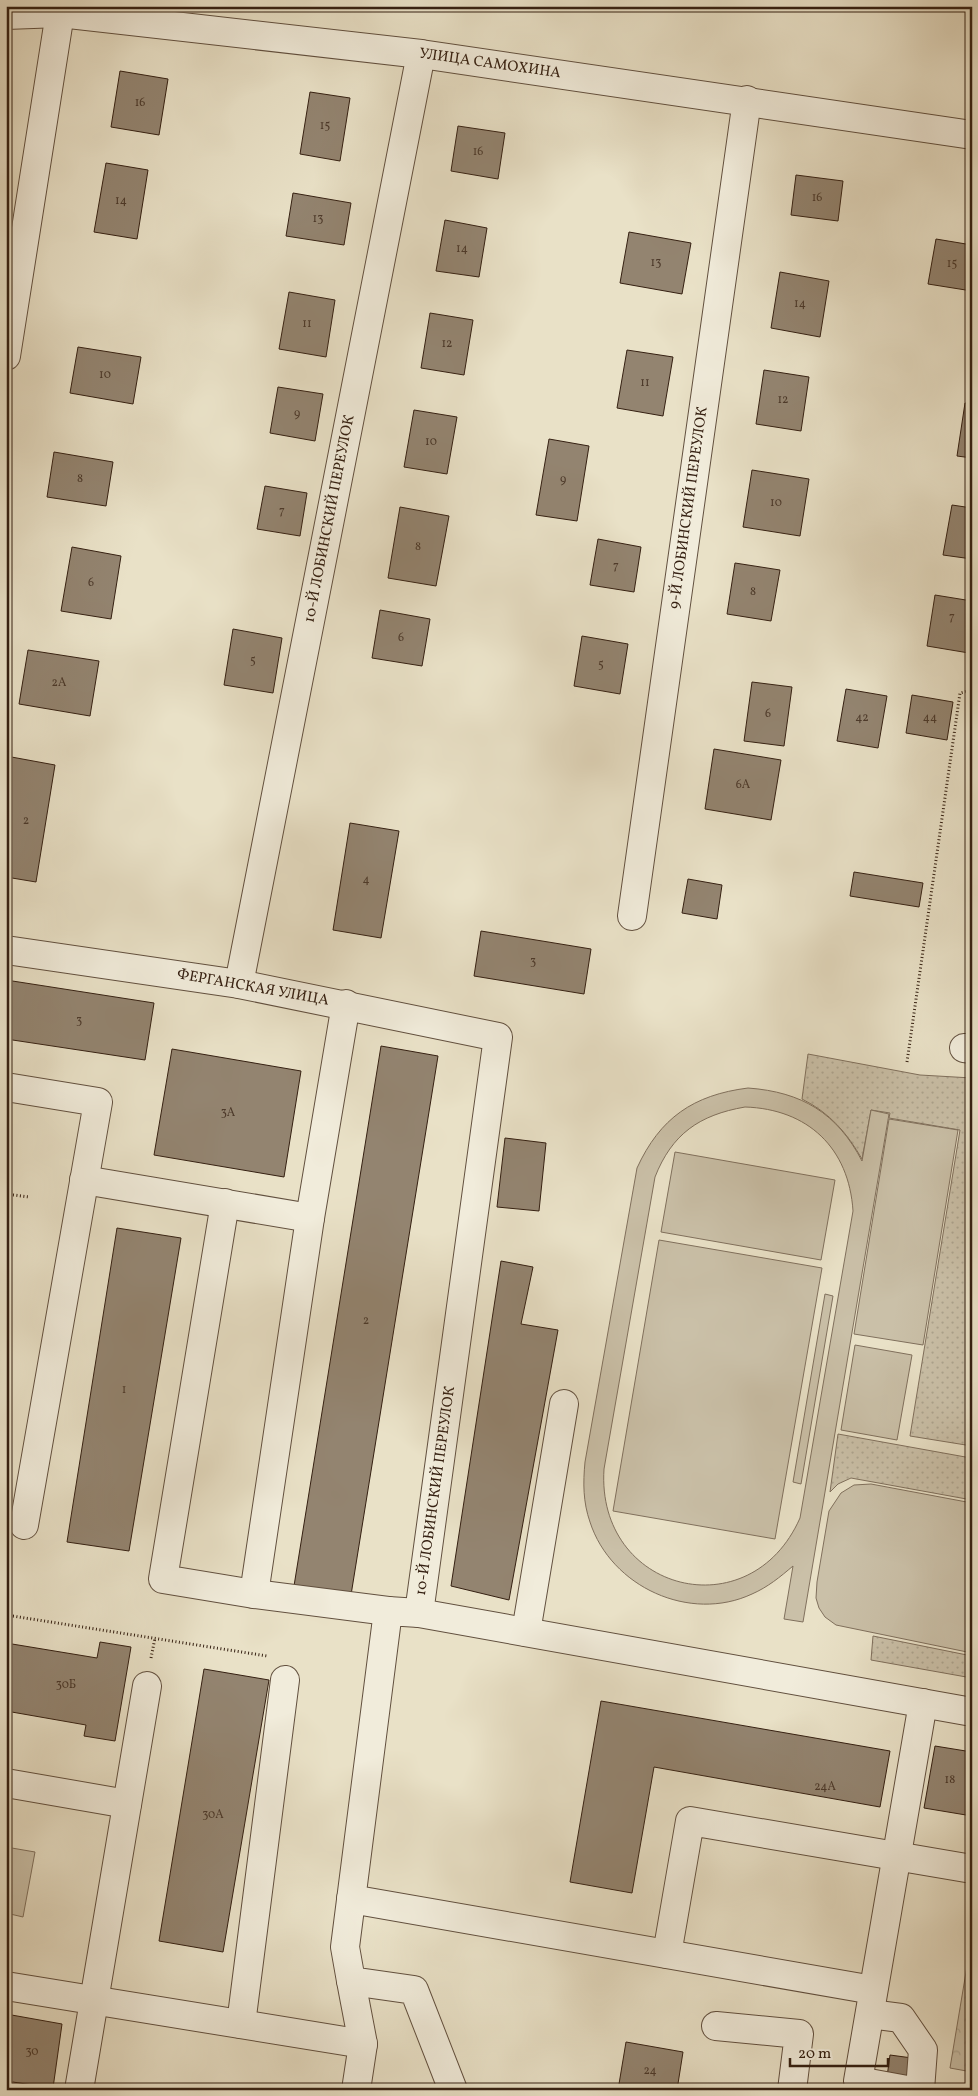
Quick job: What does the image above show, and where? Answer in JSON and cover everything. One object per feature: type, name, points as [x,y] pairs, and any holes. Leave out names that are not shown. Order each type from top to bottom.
[{"type":"street","name":"УЛИЦА САМОХИНА","points":[[6,15],[60,13],[420,54],[747,100],[972,135]]},
{"type":"street","points":[[6,356],[60,13]]},
{"type":"street","name":"10-Й ЛОБИНСКИЙ ПЕРЕУЛОК","points":[[239,984],[420,54]]},
{"type":"street","name":"9-Й ЛОБИНСКИЙ ПЕРЕУЛОК","points":[[632,916],[747,100]]},
{"type":"street","name":"ФЕРГАНСКАЯ УЛИЦА","points":[[6,950],[239,984],[346,1004],[498,1037]]},
{"type":"street","points":[[254,1594],[310,1218],[346,1004]]},
{"type":"street","name":"10-Й ЛОБИНСКИЙ ПЕРЕУЛОК","points":[[225,1203],[163,1579],[254,1594],[388,1611],[419,1613],[498,1037]]},
{"type":"street","points":[[6,1087],[98,1102],[24,1525]]},
{"type":"street","points":[[84,1180],[310,1218]]},
{"type":"street","points":[[526,1632],[564,1404]]},
{"type":"street","points":[[356,2090],[363,2044],[344,1947],[388,1611]]},
{"type":"street","points":[[419,1613],[972,1712]]},
{"type":"street","points":[[241,2024],[285,1680]]},
{"type":"street","points":[[79,2090],[147,1686]]},
{"type":"street","points":[[907,2090],[858,2081],[922,1703]]},
{"type":"street","points":[[6,1783],[126,1804]]},
{"type":"street","points":[[666,1954],[690,1821],[972,1869]]},
{"type":"street","points":[[351,1899],[666,1954],[872,2002],[901,2018],[923,2050],[920,2090]]},
{"type":"street","points":[[351,1981],[414,1990],[453,2090]]},
{"type":"street","points":[[6,1986],[363,2044]]},
{"type":"street","points":[[716,2026],[799,2034],[792,2090]]},
{"type":"path","points":[[907,1062],[960,693],[972,690]]},
{"type":"path","points":[[6,1194],[29,1197]]},
{"type":"path","points":[[6,1614],[288,1660],[285,1680]]},
{"type":"green space","points":[[808,1054],[920,1075],[972,1078],[972,1446],[910,1436],[960,1130],[889,1118],[890,1113],[871,1110],[862,1159],[837,1124],[802,1099]]},
{"type":"green space","points":[[748,1088],[767,1090],[801,1100],[816,1108],[841,1130],[862,1161],[871,1110],[889,1114],[803,1622],[784,1619],[793,1566],[763,1588],[728,1602],[703,1604],[679,1601],[656,1593],[634,1581],[615,1565],[600,1545],[590,1522],[585,1500],[585,1462],[637,1168],[656,1135],[680,1112],[711,1096]],"holes":[[[745,1107],[768,1109],[788,1115],[806,1124],[821,1136],[834,1151],[843,1168],[850,1189],[853,1211],[800,1518],[777,1553],[747,1575],[714,1585],[680,1582],[649,1568],[624,1544],[608,1511],[604,1469],[655,1177],[662,1162],[679,1138],[701,1121],[714,1115]]]},
{"type":"green space","points":[[889,1119],[958,1130],[923,1345],[854,1334]]},
{"type":"green space","points":[[675,1152],[835,1180],[821,1260],[661,1232]]},
{"type":"green space","points":[[659,1240],[822,1268],[775,1539],[613,1511]]},
{"type":"green space","points":[[825,1294],[833,1296],[801,1484],[793,1482]]},
{"type":"green space","points":[[855,1345],[912,1355],[897,1440],[841,1430]]},
{"type":"green space","points":[[838,1434],[971,1458],[969,1471],[972,1472],[972,1500],[851,1478],[838,1484],[830,1492]]},
{"type":"green space","points":[[871,1484],[972,1503],[972,1653],[836,1625],[825,1617],[819,1608],[816,1598],[817,1582],[829,1511],[841,1493],[854,1485]]},
{"type":"green space","points":[[873,1636],[972,1656],[972,1678],[871,1660]]},
{"type":"green space","points":[[6,1847],[35,1852],[23,1917],[6,1913]]},
{"type":"green space","points":[[972,1936],[972,2072],[950,2068]]},
{"type":"building","points":[[120,71],[168,79],[159,135],[111,127]]},
{"type":"building","points":[[310,92],[350,98],[340,161],[300,154]]},
{"type":"building","points":[[458,126],[505,133],[498,179],[451,171]]},
{"type":"building","points":[[106,163],[148,170],[137,239],[94,232]]},
{"type":"building","points":[[796,175],[843,181],[838,221],[791,215]]},
{"type":"building","points":[[293,193],[351,203],[344,245],[286,236]]},
{"type":"building","points":[[445,220],[487,228],[479,277],[436,271]]},
{"type":"building","points":[[629,232],[691,243],[682,294],[620,283]]},
{"type":"building","points":[[936,239],[972,245],[972,291],[928,284]]},
{"type":"building","points":[[780,272],[829,281],[820,337],[771,328]]},
{"type":"building","points":[[289,292],[335,300],[326,357],[279,349]]},
{"type":"building","points":[[430,313],[473,320],[464,375],[421,368]]},
{"type":"building","points":[[78,347],[141,357],[133,404],[70,393]]},
{"type":"building","points":[[627,350],[673,357],[663,416],[617,408]]},
{"type":"building","points":[[764,370],[809,377],[801,431],[756,424]]},
{"type":"building","points":[[278,387],[323,394],[315,441],[270,433]]},
{"type":"building","points":[[965,403],[972,404],[972,458],[957,456]]},
{"type":"building","points":[[414,410],[457,417],[447,474],[404,467]]},
{"type":"building","points":[[549,439],[589,446],[577,521],[536,515]]},
{"type":"building","points":[[54,452],[113,462],[106,506],[47,497]]},
{"type":"building","points":[[752,470],[809,479],[800,536],[743,527]]},
{"type":"building","points":[[265,486],[307,493],[300,536],[257,529]]},
{"type":"building","points":[[952,505],[972,508],[972,559],[943,555]]},
{"type":"building","points":[[400,507],[449,516],[436,586],[388,578]]},
{"type":"building","points":[[598,539],[641,547],[634,592],[590,585]]},
{"type":"building","points":[[72,547],[121,556],[111,619],[61,611]]},
{"type":"building","points":[[735,563],[780,570],[771,621],[727,614]]},
{"type":"building","points":[[935,595],[972,601],[972,634],[969,653],[927,646]]},
{"type":"building","points":[[380,610],[430,619],[422,666],[372,658]]},
{"type":"building","points":[[233,629],[282,638],[273,693],[224,685]]},
{"type":"building","points":[[582,636],[628,644],[620,694],[574,686]]},
{"type":"building","points":[[28,650],[99,661],[90,716],[19,704]]},
{"type":"building","points":[[752,682],[792,687],[784,746],[744,741]]},
{"type":"building","points":[[846,689],[887,696],[878,748],[837,741]]},
{"type":"building","points":[[912,695],[953,702],[947,740],[906,733]]},
{"type":"building","points":[[714,749],[781,760],[771,820],[705,809]]},
{"type":"building","points":[[6,756],[55,765],[36,882],[6,877]]},
{"type":"building","points":[[350,823],[399,831],[381,938],[333,930]]},
{"type":"building","points":[[854,872],[923,883],[919,907],[850,896]]},
{"type":"building","points":[[688,879],[722,885],[717,919],[682,913]]},
{"type":"building","points":[[481,931],[591,949],[584,994],[474,976]]},
{"type":"building","points":[[6,980],[154,1003],[145,1060],[6,1039]]},
{"type":"building","points":[[381,1046],[438,1056],[351,1595],[294,1586]]},
{"type":"building","points":[[172,1049],[301,1071],[284,1177],[154,1155]]},
{"type":"building","points":[[505,1138],[546,1143],[539,1211],[497,1207]]},
{"type":"building","points":[[117,1228],[181,1238],[129,1551],[67,1542]]},
{"type":"building","points":[[501,1261],[533,1267],[521,1324],[558,1330],[509,1600],[451,1586]]},
{"type":"building","points":[[100,1642],[131,1647],[115,1741],[84,1736],[86,1725],[6,1711],[6,1643],[97,1658]]},
{"type":"building","points":[[204,1669],[269,1680],[223,1952],[159,1941]]},
{"type":"building","points":[[601,1701],[890,1751],[880,1807],[654,1767],[632,1893],[570,1882]]},
{"type":"building","points":[[935,1746],[972,1752],[972,1816],[924,1808]]},
{"type":"building","points":[[6,2014],[62,2024],[53,2088],[6,2081]]},
{"type":"building","points":[[626,2042],[683,2052],[677,2090],[618,2090]]},
{"type":"building","points":[[890,2055],[912,2058],[909,2080],[887,2077]]}]
